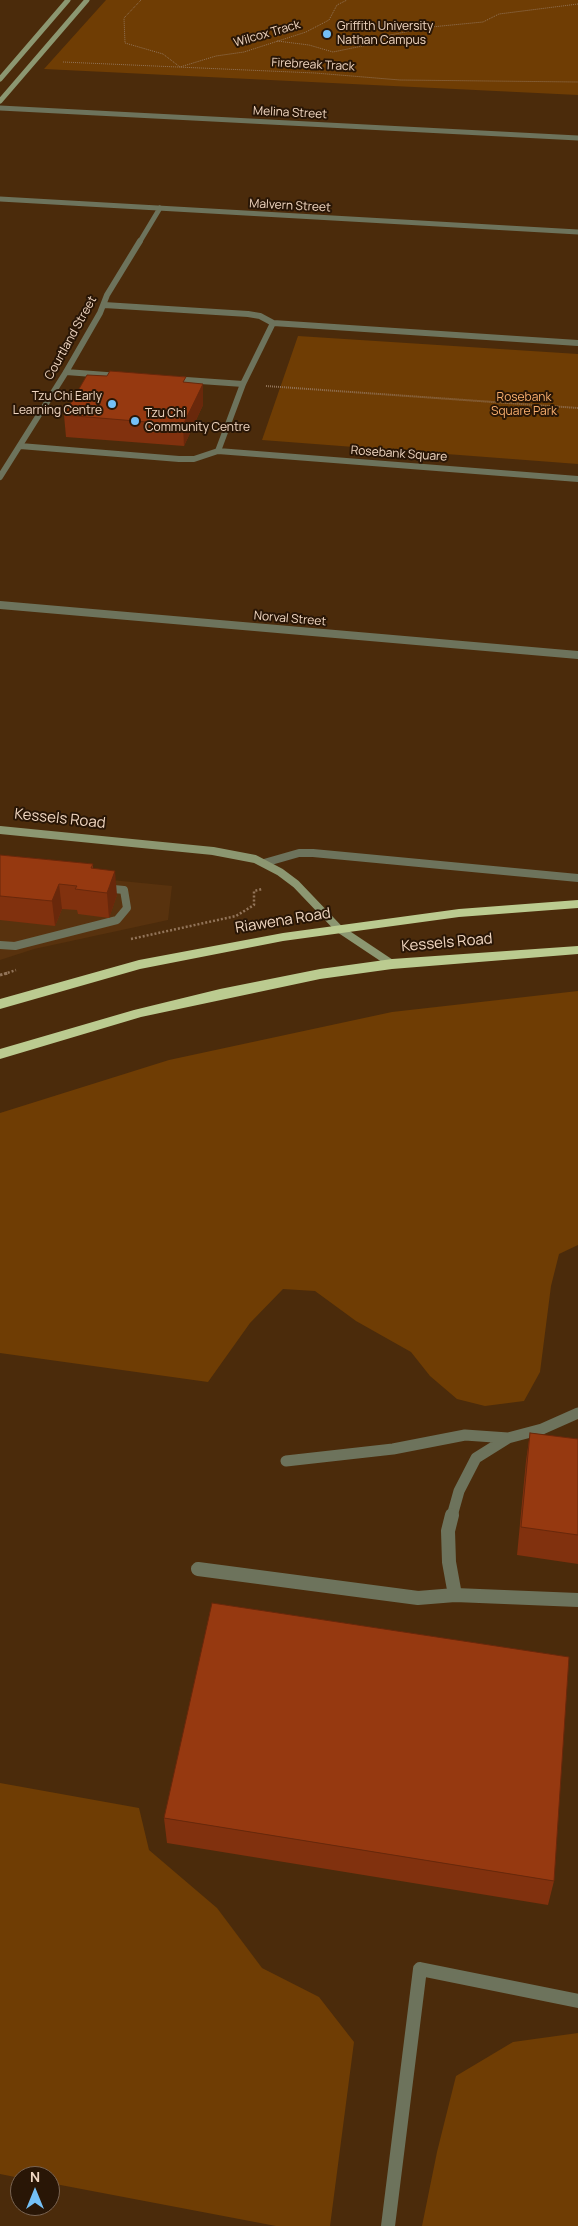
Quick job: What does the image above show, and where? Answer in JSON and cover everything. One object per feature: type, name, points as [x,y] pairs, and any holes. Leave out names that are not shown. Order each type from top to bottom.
[{"type":"highway","name":"Riawena Road","points":[[0,1004],[139,965],[229,946],[338,928],[459,913],[578,904]]},
{"type":"highway","name":"Kessels Road","points":[[392,964],[578,950]]},
{"type":"highway","points":[[0,1054],[139,1014],[220,994],[320,974],[392,964]]},
{"type":"main road","points":[[0,79],[68,0]]},
{"type":"main road","points":[[0,101],[87,0]]},
{"type":"main road","name":"Kessels Road","points":[[0,830],[213,851],[245,856],[264,863],[296,884],[338,928],[392,964]]},
{"type":"street","name":"Melina Street","points":[[0,108],[578,138]]},
{"type":"street","name":"Malvern Street","points":[[0,199],[578,232]]},
{"type":"street","name":"Courtland Street","points":[[0,477],[66,372],[108,295],[160,208]]},
{"type":"street","points":[[104,305],[248,314],[260,316],[272,323],[578,343]]},
{"type":"street","points":[[218,451],[243,384],[272,323]]},
{"type":"street","points":[[66,372],[124,376]]},
{"type":"street","points":[[164,379],[243,384]]},
{"type":"street","name":"Rosebank Square","points":[[20,446],[179,459],[194,459],[218,451],[578,478]]},
{"type":"street","name":"Norval Street","points":[[0,605],[578,655]]},
{"type":"street","points":[[264,863],[299,853],[313,853],[578,878]]},
{"type":"street","points":[[0,945],[15,946],[117,920],[127,908],[124,890],[95,887]]},
{"type":"street","points":[[455,1595],[449,1562],[448,1531],[459,1491],[476,1458],[508,1438],[542,1429],[578,1413]]},
{"type":"street","points":[[286,1461],[393,1449],[464,1436],[508,1438]]},
{"type":"street","points":[[198,1569],[418,1598],[455,1595],[578,1600]]},
{"type":"street","points":[[388,2226],[420,1969],[578,2001]]},
{"type":"path","points":[[141,0],[124,18],[125,43],[163,54],[180,67]]},
{"type":"path","name":"Wilcox Track","points":[[180,67],[216,56],[244,52],[306,32],[329,20],[337,5],[347,0]]},
{"type":"path","points":[[277,41],[333,52],[377,43],[390,35],[431,27],[484,22],[499,14],[578,4]]},
{"type":"path","name":"Firebreak Track","points":[[62,62],[315,73],[400,80],[578,82]]},
{"type":"path","points":[[243,384],[578,408]]},
{"type":"path","points":[[130,939],[236,916],[254,905],[254,891],[264,889]]},
{"type":"path","points":[[0,975],[18,970]]},
{"type":"shaded area","points":[[0,869],[172,886],[168,920],[34,949],[0,960]]},
{"type":"green space","name":"Griffith University Nathan Campus","points":[[106,0],[578,0],[578,95],[44,69]]},
{"type":"green space","name":"Rosebank Square Park","points":[[298,336],[578,354],[578,464],[262,440]]},
{"type":"green space","points":[[578,991],[578,1245],[559,1254],[551,1286],[540,1372],[524,1401],[485,1406],[457,1399],[430,1376],[411,1352],[356,1321],[315,1291],[283,1289],[250,1323],[208,1382],[0,1353],[0,1113],[169,1060],[392,1012]]},
{"type":"green space","points":[[0,1783],[139,1808],[149,1850],[217,1908],[262,1968],[319,1997],[354,2042],[330,2226],[276,2226],[60,2185],[60,2166],[10,2166],[10,2176],[0,2174]]},
{"type":"green space","points":[[578,2033],[578,2226],[422,2226],[437,2152],[456,2076],[513,2042]]},
{"type":"building","points":[[110,371],[186,377],[183,382],[203,384],[183,425],[64,415],[87,375],[107,376]]},
{"type":"building","points":[[0,855],[93,864],[91,868],[115,871],[107,893],[75,889],[77,886],[59,884],[52,901],[0,896]]},
{"type":"building","points":[[530,1433],[578,1439],[578,1535],[521,1527]]},
{"type":"building","points":[[212,1603],[569,1657],[554,1881],[164,1818]]},
{"type":"place","name":"Griffith University Nathan Campus","points":[[327,34]]},
{"type":"place","name":"Tzu Chi Early Learning Centre","points":[[112,404]]},
{"type":"place","name":"Tzu Chi Community Centre","points":[[135,421]]}]
